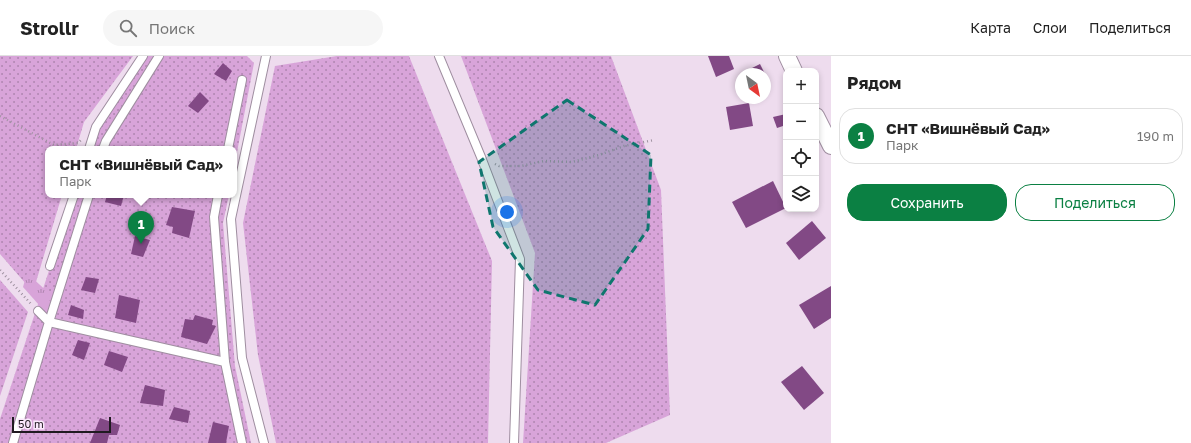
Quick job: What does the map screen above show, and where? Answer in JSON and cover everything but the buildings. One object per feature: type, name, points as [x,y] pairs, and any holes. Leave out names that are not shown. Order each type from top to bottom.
[{"type":"street","points":[[787,56],[793,68]]},
{"type":"street","points":[[819,122],[831,146]]},
{"type":"lane","points":[[90,146],[96,127],[143,56]]},
{"type":"lane","points":[[104,146],[159,56]]},
{"type":"lane","points":[[237,191],[266,56],[270,56]]},
{"type":"lane","points":[[439,56],[481,157],[520,259],[514,443]]},
{"type":"lane","points":[[229,146],[242,80]]},
{"type":"lane","points":[[50,266],[73,198]]},
{"type":"lane","points":[[13,443],[88,198]]},
{"type":"lane","points":[[217,198],[214,217],[225,362],[242,443]]},
{"type":"lane","points":[[236,198],[231,219],[242,358],[264,443]]},
{"type":"lane","points":[[38,311],[49,322],[225,362]]},
{"type":"path","points":[[0,116],[54,145],[78,143],[96,127]]},
{"type":"path","points":[[481,157],[499,166],[521,166],[544,161],[572,162],[599,155],[624,146],[654,140]]},
{"type":"path","points":[[0,270],[38,311]]},
{"type":"highlighted area","points":[[567,100],[651,155],[648,229],[595,305],[538,290],[493,227],[479,162]]},
{"type":"green space","points":[[0,56],[133,56],[84,122],[77,146],[45,146],[45,198],[61,198],[33,292],[0,254]]},
{"type":"green space","points":[[145,56],[247,56],[254,63],[237,152],[237,146],[90,146],[96,127]]},
{"type":"green space","points":[[337,56],[409,56],[492,261],[488,443],[276,443],[258,355],[243,223],[275,66]]},
{"type":"green space","points":[[461,56],[611,56],[661,190],[670,415],[606,443],[523,443],[535,253]]},
{"type":"green space","points":[[73,198],[228,198],[223,223],[235,366],[251,443],[0,443],[0,419]]},
{"type":"green space","points":[[27,273],[52,296],[47,314],[23,287]]},
{"type":"green space","points":[[0,280],[28,312],[0,396]]},
{"type":"place","name":"СНТ «Вишнёвый Сад»","points":[[141,244]]}]
